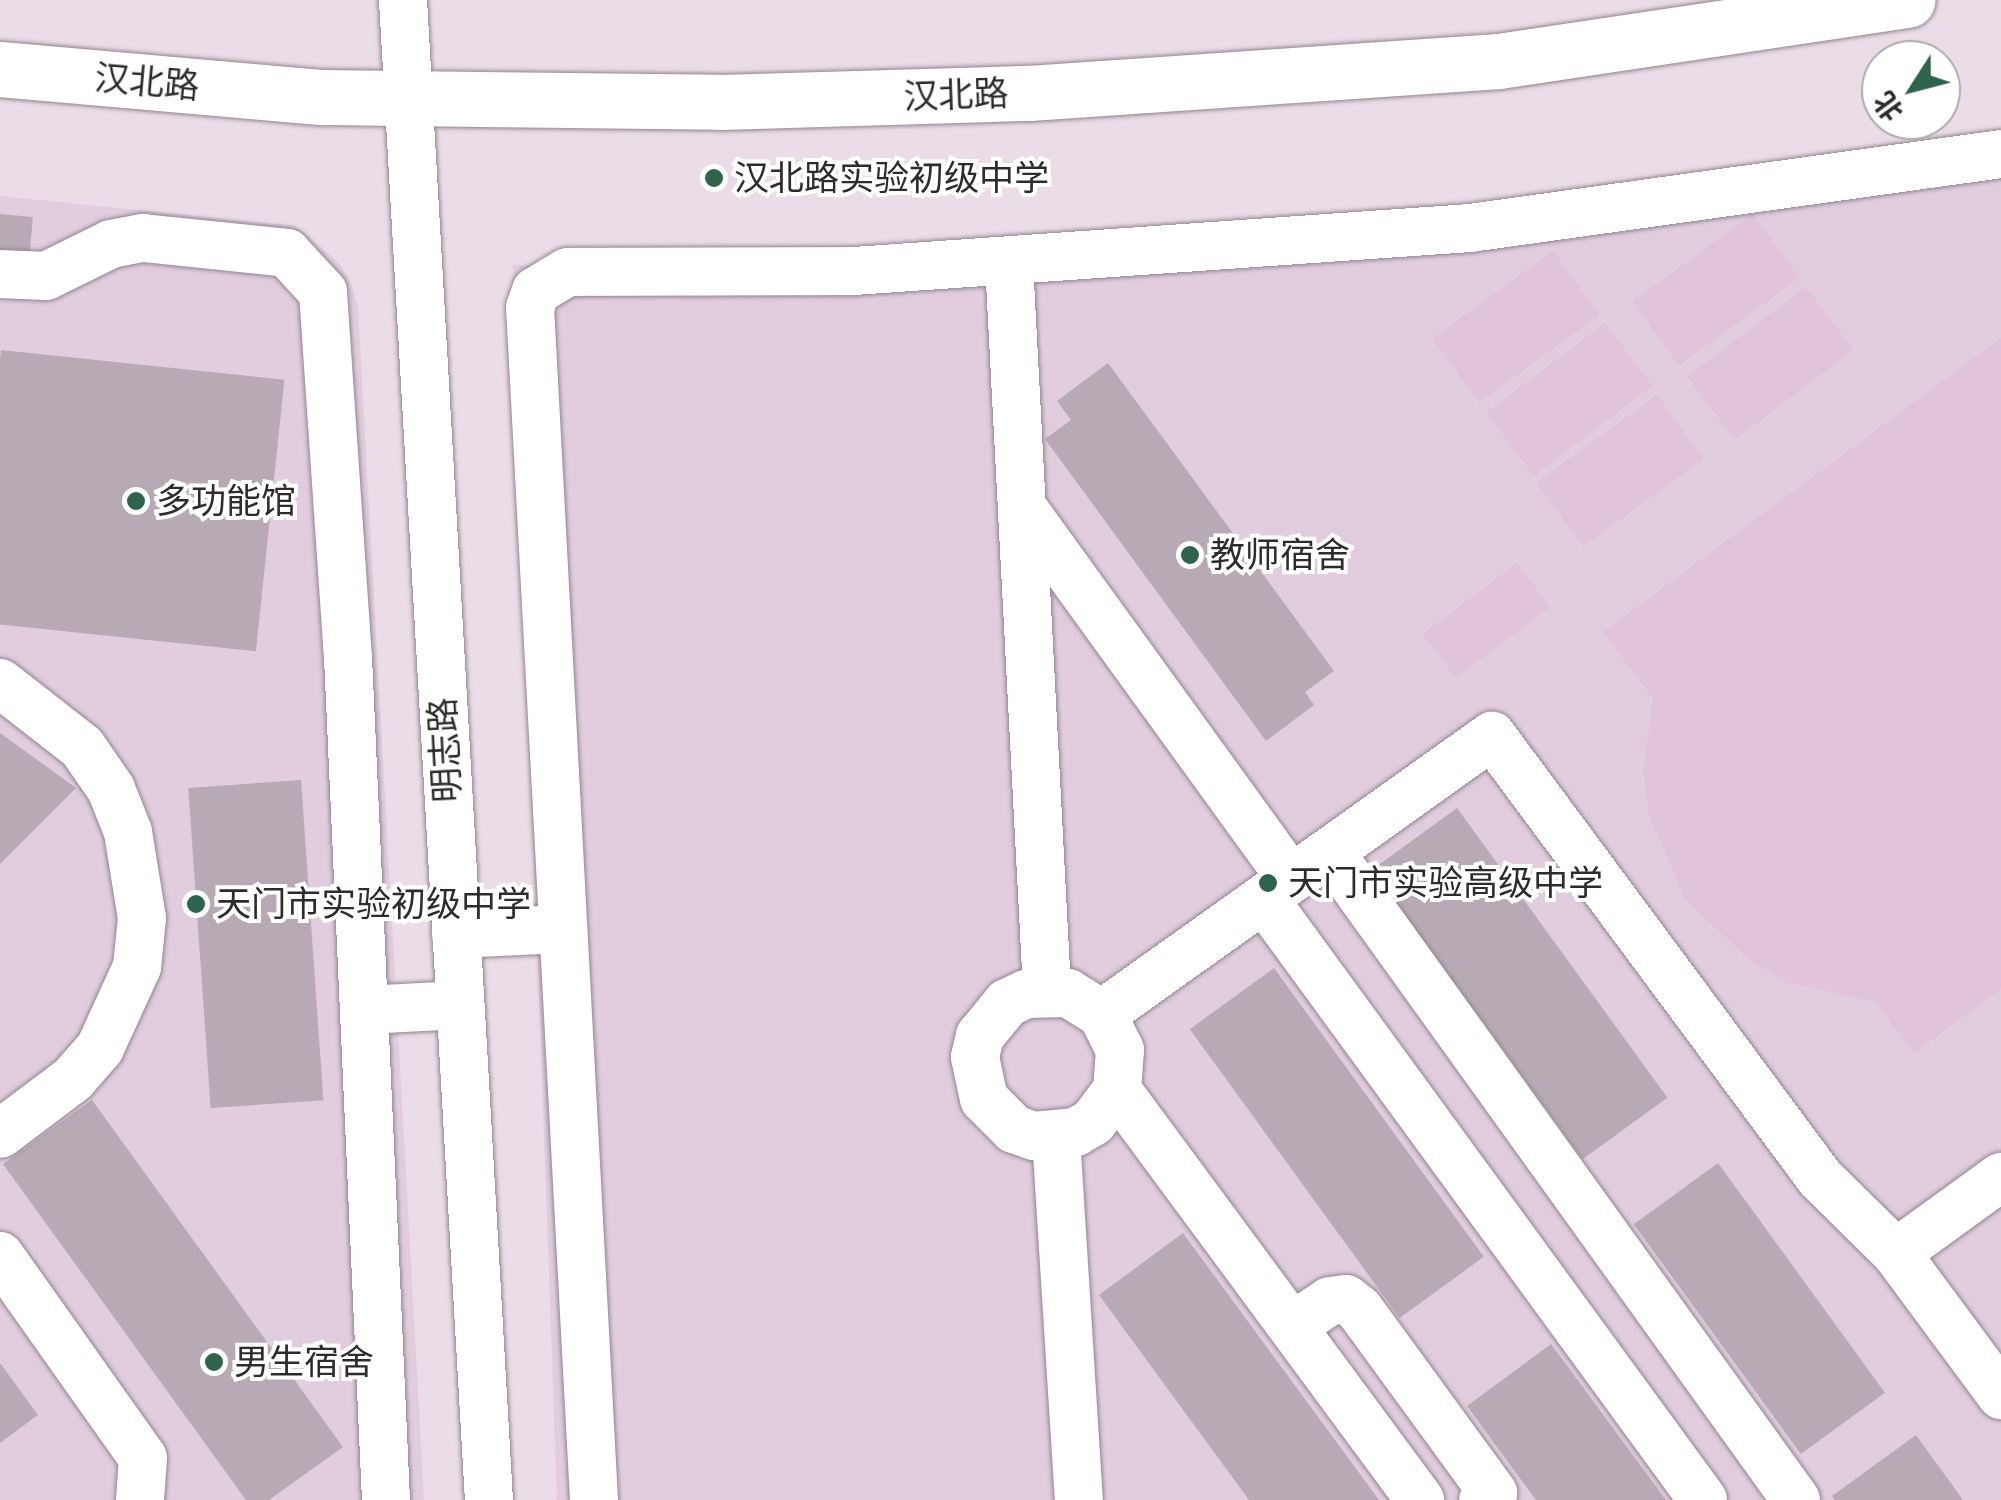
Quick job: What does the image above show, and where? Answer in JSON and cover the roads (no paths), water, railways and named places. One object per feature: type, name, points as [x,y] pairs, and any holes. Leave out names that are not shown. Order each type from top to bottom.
[{"type":"main road","name":"汉北路","points":[[0,69],[408,98],[720,102],[1282,78],[1499,60],[1907,0]]},
{"type":"street","name":"明志路","points":[[402,0],[488,1500]]},
{"type":"street","points":[[594,1500],[531,328],[536,291],[568,272],[854,271],[1548,220],[2001,154]]},
{"type":"street","points":[[0,274],[46,276],[111,244],[143,238],[287,254],[323,292],[330,316],[386,1500]]},
{"type":"street","points":[[1009,262],[1048,990]]},
{"type":"street","points":[[1022,506],[1508,1233],[1703,1500]]},
{"type":"street","points":[[0,684],[62,728],[111,789],[128,832],[142,918],[137,967],[100,1048],[73,1079],[0,1134]]},
{"type":"street","points":[[1102,1014],[1492,736],[1820,1178],[1896,1253],[2001,1395]]},
{"type":"street","points":[[1330,852],[1796,1500]]},
{"type":"street","points":[[456,934],[561,929]]},
{"type":"street","points":[[1048,990],[1086,1001],[1102,1014],[1120,1050],[1117,1090],[1093,1122],[1056,1137],[1034,1136],[996,1116],[984,1099],[974,1057],[985,1027],[1006,1003],[1048,990]]},
{"type":"street","points":[[365,1010],[460,1005]]},
{"type":"street","points":[[1117,1090],[1420,1500]]},
{"type":"street","points":[[1056,1137],[1078,1500]]},
{"type":"street","points":[[1896,1253],[2001,1177]]},
{"type":"street","points":[[1508,1233],[1571,1186]]},
{"type":"street","points":[[1556,1299],[1619,1254]]},
{"type":"street","points":[[0,1256],[143,1458],[140,1500]]},
{"type":"street","points":[[1292,1326],[1330,1302],[1346,1299],[1359,1308],[1491,1498]]},
{"type":"place","name":"汉北路实验初级中学","points":[[714,178]]},
{"type":"place","name":"多功能馆","points":[[136,501]]},
{"type":"place","name":"教师宿舍","points":[[1190,555]]},
{"type":"place","name":"天门市实验高级中学","points":[[1268,883]]},
{"type":"place","name":"天门市实验初级中学","points":[[196,904]]},
{"type":"place","name":"男生宿舍","points":[[214,1362]]}]
